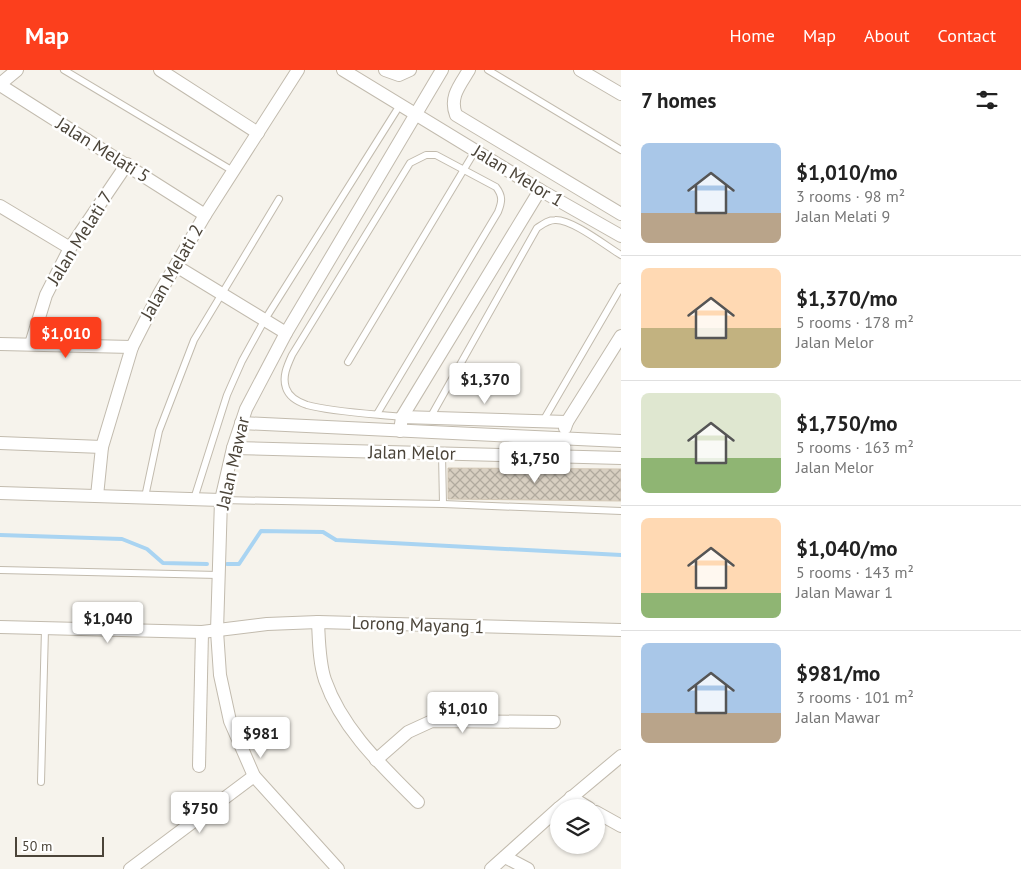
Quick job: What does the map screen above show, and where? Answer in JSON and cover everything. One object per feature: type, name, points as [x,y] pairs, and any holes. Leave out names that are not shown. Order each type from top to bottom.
[{"type":"street","points":[[0,85],[17,70]]},
{"type":"street","points":[[160,70],[258,133]]},
{"type":"street","name":"Jalan Melati 2","points":[[97,496],[102,447],[132,347],[205,215],[298,70]]},
{"type":"street","name":"Jalan Melor 1","points":[[343,70],[493,162],[621,236]]},
{"type":"street","points":[[385,70],[399,75],[410,70]]},
{"type":"street","name":"Jalan Mawar","points":[[330,867],[254,776],[230,721],[220,675],[216,631],[221,500],[240,423],[286,333],[442,70]]},
{"type":"street","points":[[469,70],[455,93],[452,104],[456,115],[621,214]]},
{"type":"street","points":[[580,70],[621,94]]},
{"type":"street","name":"Jalan Melati 5","points":[[0,85],[205,215]]},
{"type":"street","points":[[493,162],[504,143]]},
{"type":"street","name":"Jalan Melati 7","points":[[31,344],[46,295],[70,248],[127,164]]},
{"type":"street","points":[[400,431],[402,417],[540,190]]},
{"type":"street","points":[[0,206],[70,248]]},
{"type":"street","points":[[176,266],[286,333]]},
{"type":"street","points":[[563,438],[567,422],[621,336]]},
{"type":"street","points":[[0,344],[132,347]]},
{"type":"street","points":[[402,417],[567,422]]},
{"type":"street","name":"Jalan Melor","points":[[240,423],[621,441]]},
{"type":"street","points":[[442,433],[442,454]]},
{"type":"street","points":[[0,443],[102,447]]},
{"type":"street","name":"Jalan Melor","points":[[233,448],[621,458]]},
{"type":"street","points":[[0,492],[221,500]]},
{"type":"street","points":[[318,622],[324,678],[334,703],[351,730],[376,760],[418,802]]},
{"type":"street","name":"Lorong Mayang 1","points":[[0,627],[202,632],[267,624],[318,622],[621,630]]},
{"type":"street","points":[[199,766],[202,632]]},
{"type":"street","points":[[202,675],[220,675]]},
{"type":"street","points":[[376,760],[408,732],[432,722],[554,722]]},
{"type":"street","points":[[574,799],[571,797],[621,756]]},
{"type":"street","points":[[130,869],[254,776]]},
{"type":"street","points":[[491,869],[550,816]]},
{"type":"street","points":[[605,817],[621,826]]},
{"type":"street","points":[[505,856],[528,869]]},
{"type":"lane","points":[[64,70],[233,171]]},
{"type":"lane","points":[[488,70],[621,150]]},
{"type":"lane","points":[[194,500],[227,395],[264,321],[400,105]]},
{"type":"lane","points":[[348,362],[476,151]]},
{"type":"lane","points":[[377,414],[498,212],[502,195],[496,187],[436,155],[426,154],[410,163],[292,355],[284,378],[286,389],[294,399],[307,405],[377,414],[402,417]]},
{"type":"lane","points":[[145,497],[158,431],[194,340],[279,199]]},
{"type":"lane","points":[[430,418],[537,228],[546,222],[556,220],[568,223],[621,255]]},
{"type":"lane","points":[[543,420],[621,287]]},
{"type":"lane","points":[[442,454],[443,504]]},
{"type":"lane","points":[[221,500],[443,504],[621,511]]},
{"type":"lane","points":[[0,570],[218,576]]},
{"type":"lane","points":[[41,782],[45,629]]},
{"type":"building","points":[[448,468],[621,469],[621,501],[448,499]]},
{"type":"waterway","points":[[227,564],[239,564],[261,531],[323,532],[336,540],[621,555]]},
{"type":"waterway","points":[[0,535],[122,539],[147,549],[163,563],[207,564]]}]
